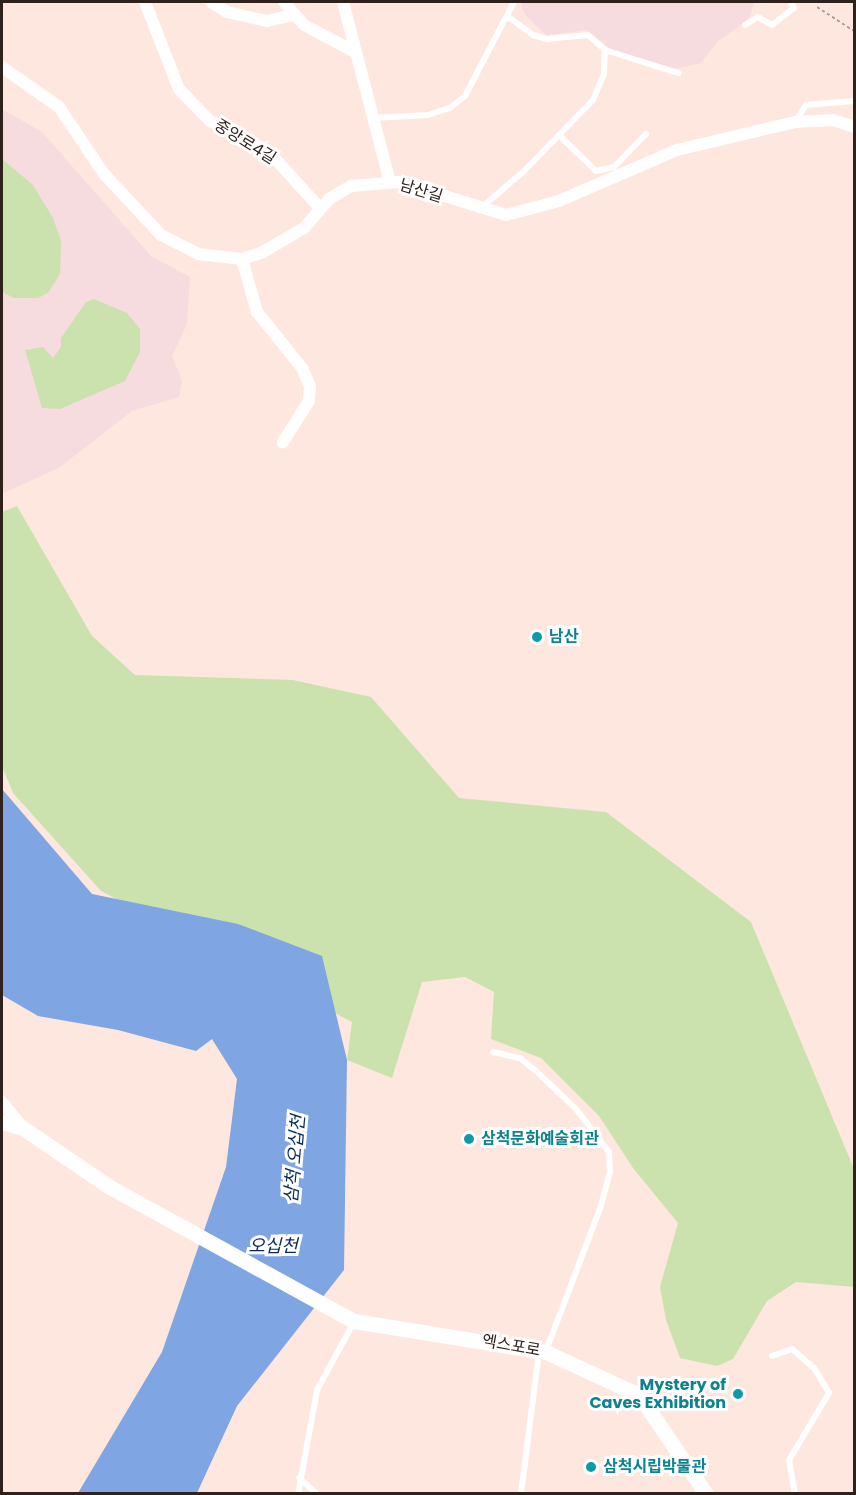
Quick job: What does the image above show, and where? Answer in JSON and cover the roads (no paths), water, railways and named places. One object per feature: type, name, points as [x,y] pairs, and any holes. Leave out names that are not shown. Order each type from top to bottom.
[{"type":"street","points":[[211,2],[227,12],[267,21],[294,15]]},
{"type":"street","points":[[284,2],[294,15],[355,52]]},
{"type":"street","points":[[343,2],[390,182]]},
{"type":"street","name":"중앙로4길","points":[[149,3],[162,52],[179,89],[210,121],[268,153],[320,208]]},
{"type":"street","name":"남산길","points":[[2,68],[59,107],[104,174],[161,235],[199,254],[242,259],[286,240],[304,228],[320,208],[351,186],[400,182],[506,215],[533,209],[613,173],[677,150],[795,122],[832,120],[855,127]]},
{"type":"street","points":[[242,259],[257,312],[302,368],[310,386],[309,401],[283,442]]},
{"type":"street","points":[[2,1102],[23,1128]]},
{"type":"street","points":[[2,1122],[23,1128]]},
{"type":"street","name":"엑스포로","points":[[23,1128],[108,1186],[354,1320],[542,1351],[639,1395],[706,1494]]},
{"type":"lane","points":[[373,118],[428,114],[450,108],[465,96],[514,2]]},
{"type":"lane","points":[[745,25],[758,17],[772,25],[794,8],[791,2]]},
{"type":"lane","points":[[507,16],[547,39],[588,34],[605,50],[678,73]]},
{"type":"lane","points":[[480,208],[560,136],[593,100],[604,74],[605,50]]},
{"type":"lane","points":[[795,122],[806,105],[855,101]]},
{"type":"lane","points":[[560,136],[596,171],[613,173],[646,134]]},
{"type":"lane","points":[[493,1052],[520,1058],[536,1071],[576,1109],[609,1152],[610,1172],[601,1206],[542,1351],[521,1494]]},
{"type":"lane","points":[[298,1494],[299,1478],[317,1390],[354,1320]]},
{"type":"lane","points":[[772,1356],[792,1349],[814,1368],[829,1393],[789,1460],[795,1494]]},
{"type":"lane","points":[[299,1478],[317,1494]]},
{"type":"water","name":"오십천","points":[[2,789],[92,894],[238,924],[322,956],[347,1060],[344,1270],[237,1406],[197,1493],[78,1493],[162,1352],[226,1167],[237,1079],[212,1039],[196,1051],[118,1030],[38,1016],[2,995]]},
{"type":"place","name":"남산","points":[[537,637]]},
{"type":"place","name":"삼척문화예술회관","points":[[469,1139]]},
{"type":"place","name":"Mystery of Caves Exhibition","points":[[738,1394]]},
{"type":"place","name":"삼척시립박물관","points":[[591,1467]]},
{"type":"water label","name":"삼척 오십천","points":[[295,1159]]}]
